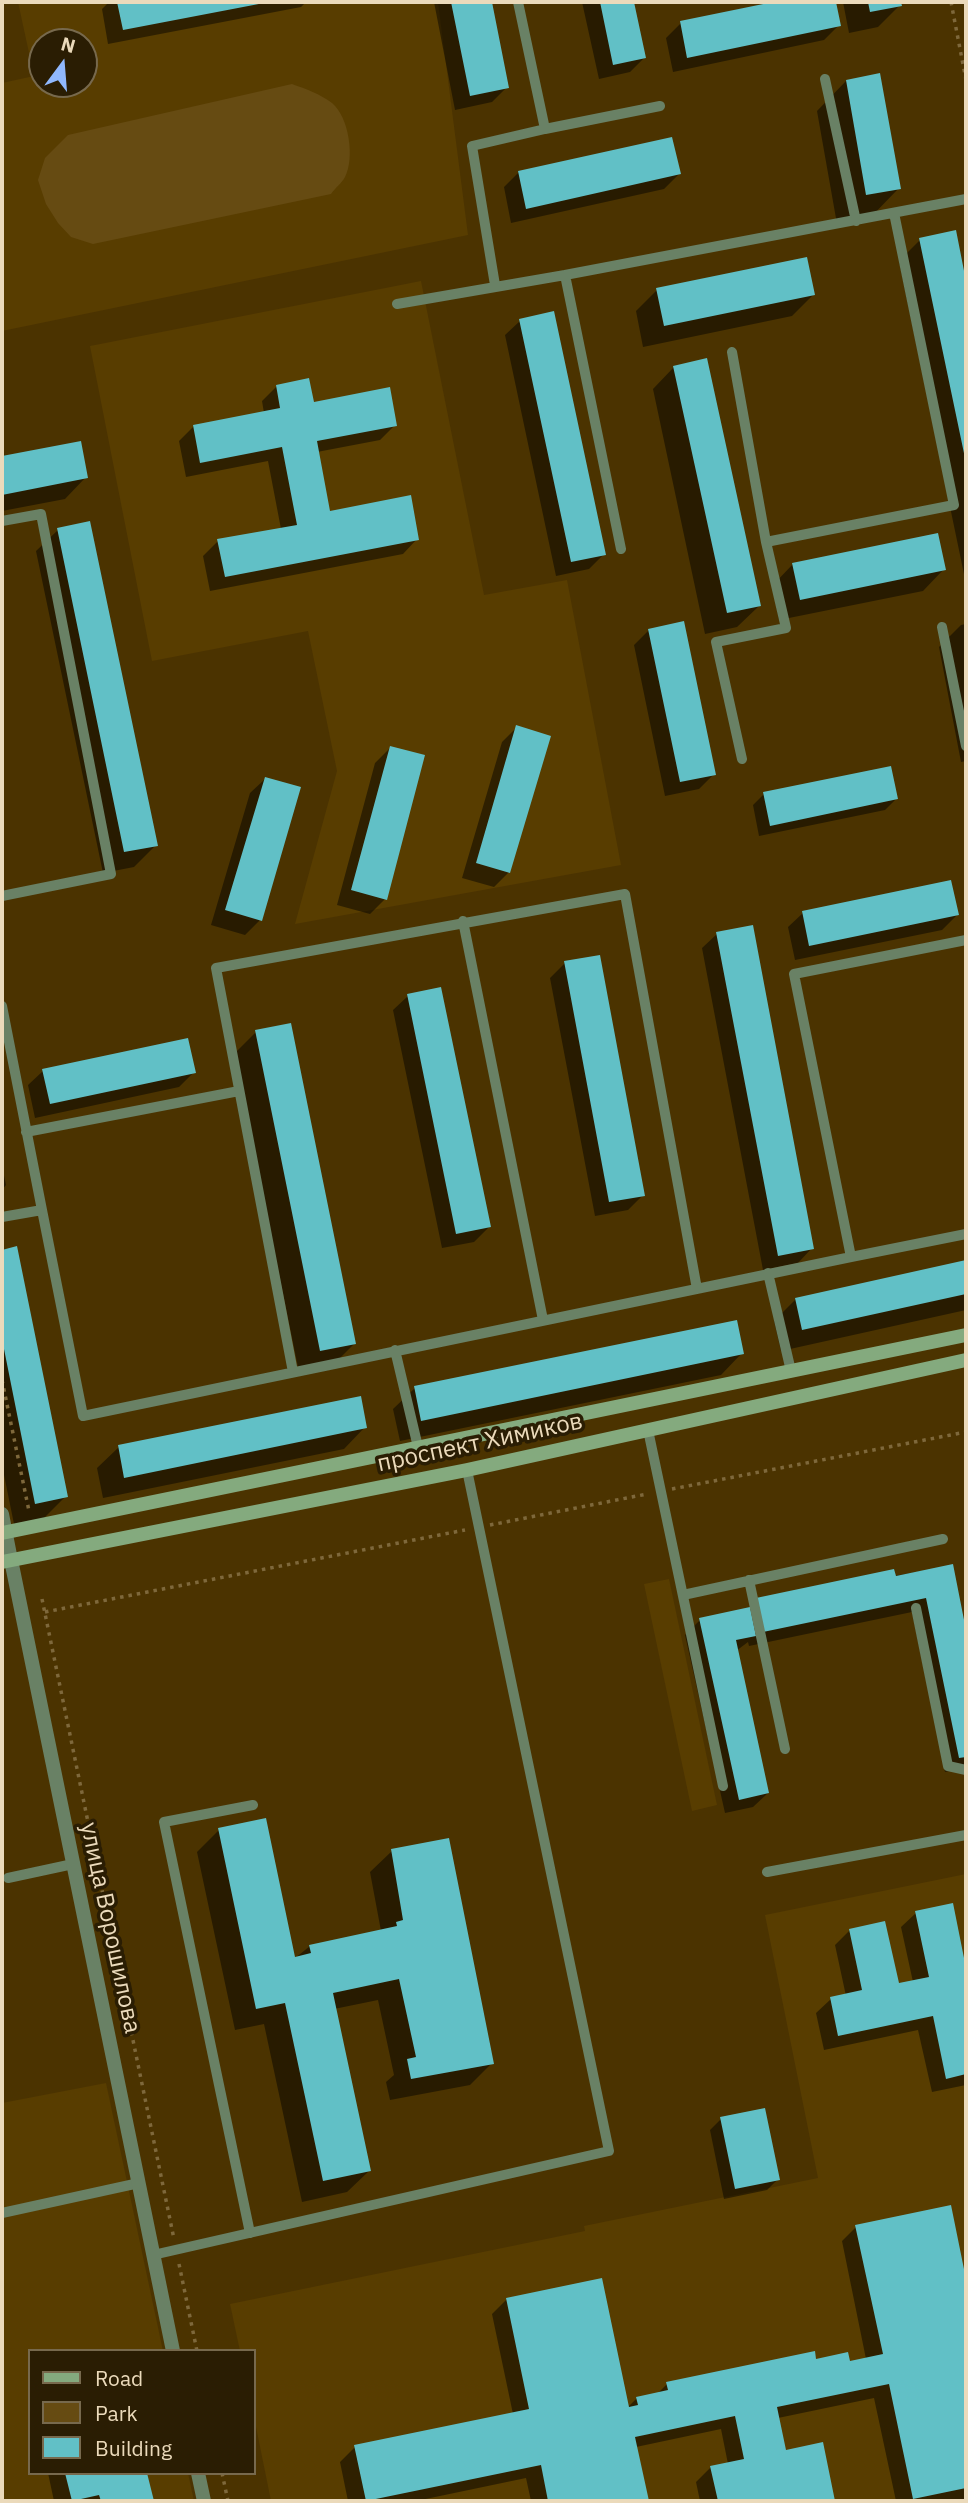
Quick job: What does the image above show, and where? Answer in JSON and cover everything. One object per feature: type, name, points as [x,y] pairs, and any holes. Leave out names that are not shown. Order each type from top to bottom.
[{"type":"main road","name":"проспект Химиков","points":[[4,1533],[966,1335]]},
{"type":"main road","name":"проспект Химиков","points":[[6,1561],[467,1470],[966,1360]]},
{"type":"street","name":"улица Ворошилова","points":[[2,1514],[6,1561],[74,1864],[173,2349]]},
{"type":"street","points":[[198,2475],[204,2501]]},
{"type":"lane","points":[[518,2],[545,129]]},
{"type":"lane","points":[[825,79],[856,220]]},
{"type":"lane","points":[[495,285],[472,146],[660,106]]},
{"type":"lane","points":[[397,304],[966,199]]},
{"type":"lane","points":[[766,542],[954,505],[894,213]]},
{"type":"lane","points":[[565,275],[621,549]]},
{"type":"lane","points":[[732,352],[766,542],[786,628],[716,642],[742,760]]},
{"type":"lane","points":[[2,521],[41,514],[111,874],[2,896]]},
{"type":"lane","points":[[942,627],[966,746]]},
{"type":"lane","points":[[293,1372],[216,968],[463,921],[625,894],[697,1289]]},
{"type":"lane","points":[[463,921],[543,1320]]},
{"type":"lane","points":[[851,1257],[794,974],[966,940]]},
{"type":"lane","points":[[2,1006],[83,1416],[966,1234]]},
{"type":"lane","points":[[26,1132],[239,1091]]},
{"type":"lane","points":[[2,1217],[42,1210]]},
{"type":"lane","points":[[768,1273],[791,1371]]},
{"type":"lane","points":[[395,1350],[418,1447]]},
{"type":"lane","points":[[648,1430],[723,1786]]},
{"type":"lane","points":[[153,2255],[608,2151],[467,1470]]},
{"type":"lane","points":[[683,1595],[943,1539]]},
{"type":"lane","points":[[749,1580],[785,1749]]},
{"type":"lane","points":[[916,1608],[948,1766],[966,1770]]},
{"type":"lane","points":[[250,2233],[164,1822],[253,1805]]},
{"type":"lane","points":[[767,1872],[966,1835]]},
{"type":"lane","points":[[8,1878],[74,1864]]},
{"type":"lane","points":[[2,2213],[139,2183]]},
{"type":"path","points":[[951,2],[966,80]]},
{"type":"path","points":[[2,1380],[29,1511]]},
{"type":"path","points":[[45,1612],[966,1432]]},
{"type":"path","points":[[42,1599],[197,2349]]},
{"type":"path","points":[[222,2475],[228,2501]]},
{"type":"shaded area","points":[[18,2],[438,2],[468,235],[2,331],[2,83],[28,77],[28,98],[98,98],[98,28],[28,28],[28,48]]},
{"type":"shaded area","points":[[421,281],[484,595],[567,580],[621,865],[295,924],[337,771],[308,631],[152,661],[90,346]]},
{"type":"shaded area","points":[[669,1579],[717,1805],[692,1811],[644,1584]]},
{"type":"shaded area","points":[[966,1874],[966,2501],[271,2501],[256,2427],[256,2349],[240,2349],[230,2304],[585,2231],[584,2226],[818,2178],[765,1915]]},
{"type":"shaded area","points":[[106,2083],[163,2349],[28,2349],[28,2475],[188,2475],[194,2501],[2,2501],[2,2103]]},
{"type":"green space","points":[[292,84],[318,94],[332,103],[343,118],[349,138],[350,159],[344,179],[331,194],[93,244],[71,237],[46,204],[38,180],[45,158],[68,135]]},
{"type":"building","points":[[117,2],[264,2],[264,3],[123,30]]},
{"type":"building","points":[[451,2],[492,2],[509,88],[470,96]]},
{"type":"building","points":[[600,2],[634,2],[646,58],[613,65]]},
{"type":"building","points":[[773,2],[836,2],[841,26],[687,58],[680,21]]},
{"type":"building","points":[[868,2],[901,2],[902,6],[870,12]]},
{"type":"building","points":[[880,73],[901,189],[866,195],[846,80]]},
{"type":"building","points":[[672,137],[681,174],[526,209],[518,171]]},
{"type":"building","points":[[956,230],[966,281],[965,458],[919,238]]},
{"type":"building","points":[[807,257],[815,295],[664,326],[656,288]]},
{"type":"building","points":[[554,311],[606,555],[571,562],[519,319]]},
{"type":"building","points":[[707,358],[761,606],[727,613],[673,366]]},
{"type":"building","points":[[309,378],[314,402],[390,387],[397,426],[317,441],[330,511],[411,495],[419,540],[225,577],[217,539],[297,525],[282,447],[200,463],[193,425],[280,408],[276,385]]},
{"type":"building","points":[[81,441],[88,478],[2,495],[2,456]]},
{"type":"building","points":[[90,521],[158,846],[124,852],[57,528]]},
{"type":"building","points":[[938,533],[946,570],[800,600],[792,563]]},
{"type":"building","points":[[684,621],[716,775],[680,782],[648,629]]},
{"type":"building","points":[[516,725],[551,736],[510,873],[476,863]]},
{"type":"building","points":[[390,746],[425,755],[387,900],[351,890]]},
{"type":"building","points":[[891,766],[898,799],[770,826],[763,792]]},
{"type":"building","points":[[265,777],[301,787],[262,921],[225,910]]},
{"type":"building","points":[[951,880],[959,915],[809,946],[802,911]]},
{"type":"building","points":[[753,925],[814,1249],[778,1256],[716,932]]},
{"type":"building","points":[[600,955],[645,1196],[609,1202],[564,961]]},
{"type":"building","points":[[441,987],[491,1227],[456,1234],[407,994]]},
{"type":"building","points":[[291,1023],[356,1344],[320,1351],[255,1030]]},
{"type":"building","points":[[188,1038],[196,1073],[50,1104],[42,1069]]},
{"type":"building","points":[[17,1246],[68,1497],[35,1504],[2,1339],[2,1250]]},
{"type":"building","points":[[966,1260],[966,1294],[802,1330],[795,1298]]},
{"type":"building","points":[[737,1320],[744,1354],[421,1421],[414,1386]]},
{"type":"building","points":[[361,1396],[367,1428],[124,1478],[118,1445]]},
{"type":"building","points":[[953,1564],[966,1630],[966,1757],[959,1758],[926,1598],[763,1632],[756,1598],[894,1569],[896,1576]]},
{"type":"building","points":[[750,1607],[756,1636],[736,1640],[769,1793],[739,1800],[699,1618]]},
{"type":"building","points":[[266,1818],[295,1957],[311,1953],[309,1945],[397,1926],[396,1922],[403,1920],[391,1849],[449,1838],[494,2064],[411,2079],[407,2059],[416,2057],[399,1979],[333,1993],[371,2171],[323,2181],[285,2003],[256,2009],[218,1828]]},
{"type":"building","points":[[953,1903],[966,1968],[966,2074],[946,2079],[933,2016],[838,2036],[830,1997],[862,1990],[849,1929],[885,1921],[899,1983],[929,1977],[915,1911]]},
{"type":"building","points":[[765,2108],[780,2180],[735,2189],[720,2117]]},
{"type":"building","points":[[951,2205],[966,2279],[966,2488],[913,2499],[889,2384],[777,2407],[786,2450],[823,2442],[835,2501],[718,2501],[710,2466],[744,2459],[735,2416],[635,2437],[649,2501],[548,2501],[541,2465],[366,2501],[354,2445],[529,2409],[506,2298],[602,2278],[629,2407],[638,2405],[636,2397],[668,2390],[666,2382],[815,2351],[816,2359],[848,2352],[850,2361],[883,2354],[855,2225]]},
{"type":"building","points":[[66,2475],[148,2475],[154,2501],[101,2501],[99,2495],[72,2501]]}]
